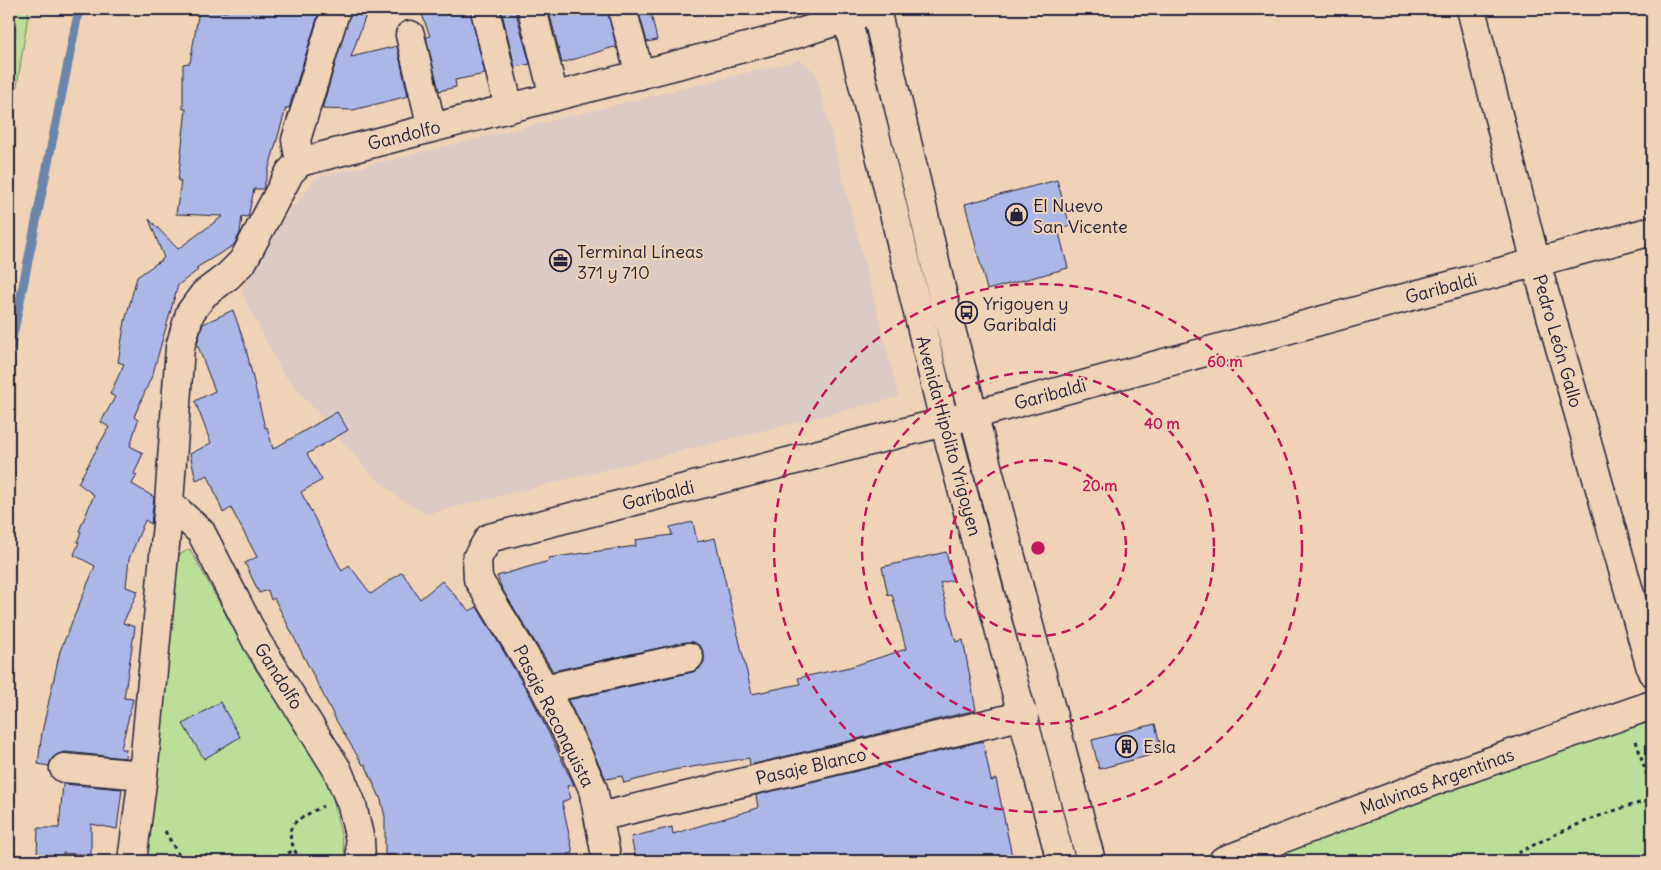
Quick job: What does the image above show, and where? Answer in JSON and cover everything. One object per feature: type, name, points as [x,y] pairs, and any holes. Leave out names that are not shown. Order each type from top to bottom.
[{"type":"street","points":[[132,861],[143,776],[169,503],[180,348],[190,313],[204,294],[228,276],[243,261],[283,182],[300,162],[296,140],[336,9]]},
{"type":"street","points":[[532,9],[554,97]]},
{"type":"street","points":[[622,9],[640,75]]},
{"type":"street","name":"Gandolfo","points":[[300,162],[793,35],[846,13],[876,9]]},
{"type":"street","name":"Avenida Hipólito Yrigoyen","points":[[876,9],[972,415],[1091,861]]},
{"type":"street","name":"Pedro León Gallo","points":[[1471,9],[1536,263],[1652,672]]},
{"type":"street","points":[[485,10],[509,108]]},
{"type":"street","name":"Avenida Hipólito Yrigoyen","points":[[846,13],[944,421],[1024,715],[1061,861]]},
{"type":"street","points":[[410,35],[432,128]]},
{"type":"street","name":"Garibaldi","points":[[478,579],[477,558],[490,538],[972,415],[1652,230]]},
{"type":"street","name":"Gandolfo","points":[[169,503],[201,532],[257,642],[337,768],[347,791],[360,840],[361,861]]},
{"type":"street","name":"Pasaje Reconquista","points":[[478,579],[545,689],[593,790],[607,861]]},
{"type":"street","points":[[545,689],[689,656]]},
{"type":"street","name":"Malvinas Argentinas","points":[[1223,861],[1442,778],[1652,706]]},
{"type":"street","name":"Pasaje Blanco","points":[[599,817],[1024,715]]},
{"type":"street","points":[[64,768],[143,776]]},
{"type":"path","points":[[1627,714],[1652,791]]},
{"type":"path","points":[[300,861],[288,835],[291,827],[296,821],[347,791]]},
{"type":"path","points":[[1504,861],[1530,846],[1628,806],[1652,800]]},
{"type":"path","points":[[274,861],[294,850]]},
{"type":"shaded area","name":"Terminal Líneas 371 y 710","points":[[800,60],[816,74],[899,397],[427,514],[403,501],[370,473],[283,373],[241,292],[276,229],[316,178]]},
{"type":"green space","points":[[9,9],[29,9],[9,137]]},
{"type":"green space","points":[[190,549],[256,670],[328,776],[345,853],[345,861],[142,861],[179,555]]},
{"type":"green space","points":[[1652,717],[1652,861],[1256,861],[1620,728]]},
{"type":"building","points":[[227,9],[320,9],[289,108],[286,108],[263,189],[254,189],[248,217],[242,216],[240,233],[234,245],[196,268],[198,270],[178,285],[153,373],[134,417],[138,420],[130,446],[143,453],[134,474],[137,475],[132,484],[154,497],[151,524],[145,520],[129,559],[126,587],[138,591],[123,623],[135,627],[124,698],[133,699],[121,749],[126,749],[125,758],[65,752],[58,754],[52,759],[49,766],[38,764],[42,732],[60,651],[95,566],[74,555],[79,542],[77,542],[81,532],[79,531],[94,495],[78,483],[109,427],[101,422],[115,397],[110,394],[124,364],[118,362],[125,321],[137,277],[164,258],[149,219],[178,249],[223,216],[176,214],[181,181],[178,181],[186,109],[183,109],[183,64],[190,63],[199,10],[227,12]]},
{"type":"building","points":[[351,9],[368,9],[351,57],[397,46],[408,96],[353,110],[322,109]]},
{"type":"building","points":[[420,9],[470,9],[485,74],[455,80],[456,87],[439,91],[426,37],[430,36]]},
{"type":"building","points":[[501,9],[515,9],[530,64],[515,67]]},
{"type":"building","points":[[557,9],[607,9],[617,49],[614,47],[562,63],[549,11]]},
{"type":"building","points":[[638,9],[650,9],[657,40],[647,42]]},
{"type":"building","points":[[1057,180],[1070,226],[1058,229],[1068,268],[987,290],[965,204]]},
{"type":"building","points":[[233,310],[245,345],[265,428],[267,427],[273,449],[337,412],[348,430],[307,454],[322,480],[301,492],[342,571],[349,565],[371,594],[402,572],[420,599],[442,581],[469,611],[477,607],[531,697],[574,785],[567,786],[571,798],[562,802],[573,853],[568,854],[569,861],[399,861],[399,855],[385,855],[385,817],[381,800],[365,764],[363,765],[337,722],[274,598],[271,600],[268,590],[259,593],[245,563],[257,557],[231,508],[223,513],[208,475],[196,480],[190,454],[211,443],[195,401],[215,391],[197,344],[203,324]]},
{"type":"building","points":[[693,522],[697,542],[715,538],[752,694],[800,684],[798,678],[850,667],[906,649],[892,594],[888,595],[882,567],[946,552],[953,580],[940,583],[956,642],[963,640],[976,710],[750,765],[749,758],[673,770],[624,783],[622,776],[606,779],[568,700],[693,672],[699,669],[704,662],[704,654],[701,647],[694,642],[686,642],[553,671],[502,589],[497,576],[549,561],[548,558],[636,546],[635,540],[672,535],[670,527]]},
{"type":"building","points":[[220,702],[240,737],[204,759],[183,724]]},
{"type":"building","name":"Esla","points":[[1155,724],[1162,752],[1099,769],[1092,740]]},
{"type":"building","points":[[983,741],[991,781],[996,779],[1013,861],[943,861],[940,857],[926,861],[636,861],[631,837],[672,827],[673,834],[758,808],[756,795]]},
{"type":"building","points":[[63,784],[122,789],[117,829],[91,824],[91,855],[63,853],[63,858],[37,857],[38,828],[59,828]]},
{"type":"waterway","points":[[9,355],[79,9]]},
{"type":"place","name":"El Nuevo San Vicente","points":[[1017,215]]},
{"type":"place","name":"Terminal Líneas 371 y 710","points":[[561,261]]},
{"type":"place","name":"Yrigoyen y Garibaldi","points":[[967,313]]},
{"type":"place","name":"Esla","points":[[1127,746]]}]
